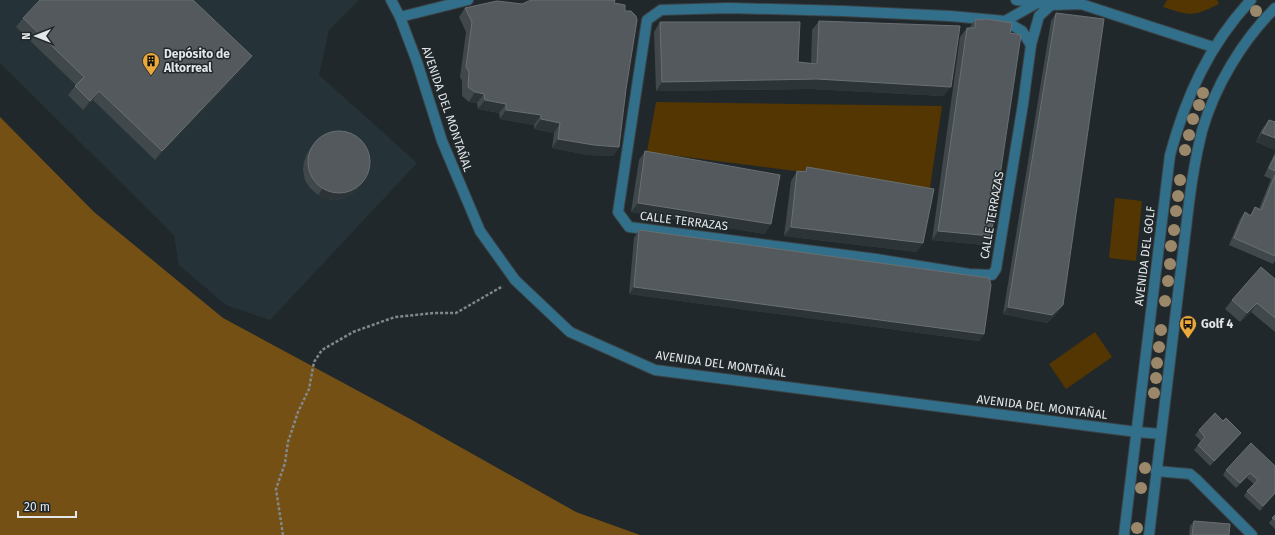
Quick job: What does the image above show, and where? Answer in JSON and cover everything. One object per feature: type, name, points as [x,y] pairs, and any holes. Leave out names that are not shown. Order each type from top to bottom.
[{"type":"street","name":"AVENIDA DEL MONTAÑAL","points":[[391,0],[400,17],[417,62],[442,141],[480,231],[515,280],[570,332],[655,370],[1161,434]]},
{"type":"street","points":[[400,17],[468,0]]},
{"type":"street","points":[[1016,0],[1051,5],[1081,4],[1213,47]]},
{"type":"street","name":"AVENIDA DEL GOLF","points":[[1124,535],[1170,155],[1177,128],[1187,100],[1213,47],[1251,0]]},
{"type":"street","points":[[1005,21],[1037,3]]},
{"type":"street","name":"CALLE TERRAZAS","points":[[1005,21],[950,16],[843,11],[728,8],[661,10],[647,20],[618,212],[629,227],[876,259],[969,274],[992,275],[996,269],[1013,168],[1031,45],[1039,16],[1051,5]]},
{"type":"street","points":[[1149,535],[1191,189],[1202,130],[1214,100],[1236,58],[1275,8]]},
{"type":"street","points":[[1005,21],[1022,31],[1031,45]]},
{"type":"street","points":[[1156,471],[1190,474],[1252,535]]},
{"type":"path","points":[[283,535],[276,489],[285,463],[288,442],[298,412],[309,389],[314,362],[322,350],[353,332],[395,317],[434,313],[456,313],[515,280]]},
{"type":"shaded area","points":[[0,0],[359,0],[329,30],[319,75],[417,163],[270,320],[226,305],[179,265],[174,235],[0,63]]},
{"type":"shaded area","points":[[1167,0],[1217,0],[1219,4],[1203,11],[1191,14],[1163,7]]},
{"type":"shaded area","points":[[656,102],[942,106],[930,188],[647,152]]},
{"type":"shaded area","points":[[0,117],[94,212],[223,318],[412,420],[576,512],[640,535],[0,535]]},
{"type":"shaded area","points":[[1115,198],[1142,201],[1136,261],[1109,258]]},
{"type":"shaded area","points":[[1095,332],[1112,357],[1066,389],[1049,364]]},
{"type":"building","name":"Depósito de Altorreal","points":[[40,0],[193,0],[252,56],[162,151],[99,91],[90,101],[75,86],[84,77],[23,18]]},
{"type":"building","points":[[531,0],[615,0],[614,3],[625,5],[625,11],[631,11],[636,16],[637,20],[626,89],[619,147],[594,145],[558,139],[560,123],[541,119],[541,115],[506,110],[506,104],[485,100],[484,94],[475,92],[468,87],[469,72],[466,67],[472,22],[465,8],[497,1],[522,4]]},
{"type":"building","points":[[1056,13],[1104,19],[1063,305],[1052,315],[1008,307]]},
{"type":"building","points":[[987,19],[1012,23],[1010,33],[1021,35],[991,236],[938,231],[967,28],[975,28],[975,20]]},
{"type":"building","points":[[819,21],[960,26],[951,87],[817,79],[662,82],[660,22],[800,22],[798,62],[817,64]]},
{"type":"building","points":[[1269,120],[1275,122],[1275,138],[1262,133]]},
{"type":"building","points":[[339,131],[356,136],[361,140],[365,145],[370,162],[365,179],[361,184],[356,188],[339,193],[322,188],[317,184],[313,179],[308,162],[313,145],[317,140],[322,136]]},
{"type":"building","points":[[645,151],[780,175],[771,224],[638,203]]},
{"type":"building","points":[[1275,156],[1275,171],[1269,168]]},
{"type":"building","points":[[807,167],[934,189],[923,243],[791,227],[797,171],[806,172]]},
{"type":"building","points":[[1275,175],[1275,256],[1234,238],[1245,212],[1251,216],[1255,207],[1261,210]]},
{"type":"building","points":[[639,230],[989,278],[991,285],[984,334],[634,287]]},
{"type":"building","points":[[1261,267],[1275,279],[1275,318],[1257,303],[1247,313],[1232,300]]},
{"type":"building","points":[[1215,413],[1223,421],[1226,418],[1241,433],[1214,461],[1198,445],[1205,437],[1199,430]]},
{"type":"building","points":[[1251,443],[1275,466],[1275,493],[1263,506],[1247,491],[1258,480],[1250,473],[1240,483],[1226,470]]},
{"type":"building","points":[[1194,521],[1230,524],[1229,535],[1192,535]]},
{"type":"place","name":"Depósito de Altorreal","points":[[151,76]]},
{"type":"place","name":"Golf 4","points":[[1188,339]]}]
